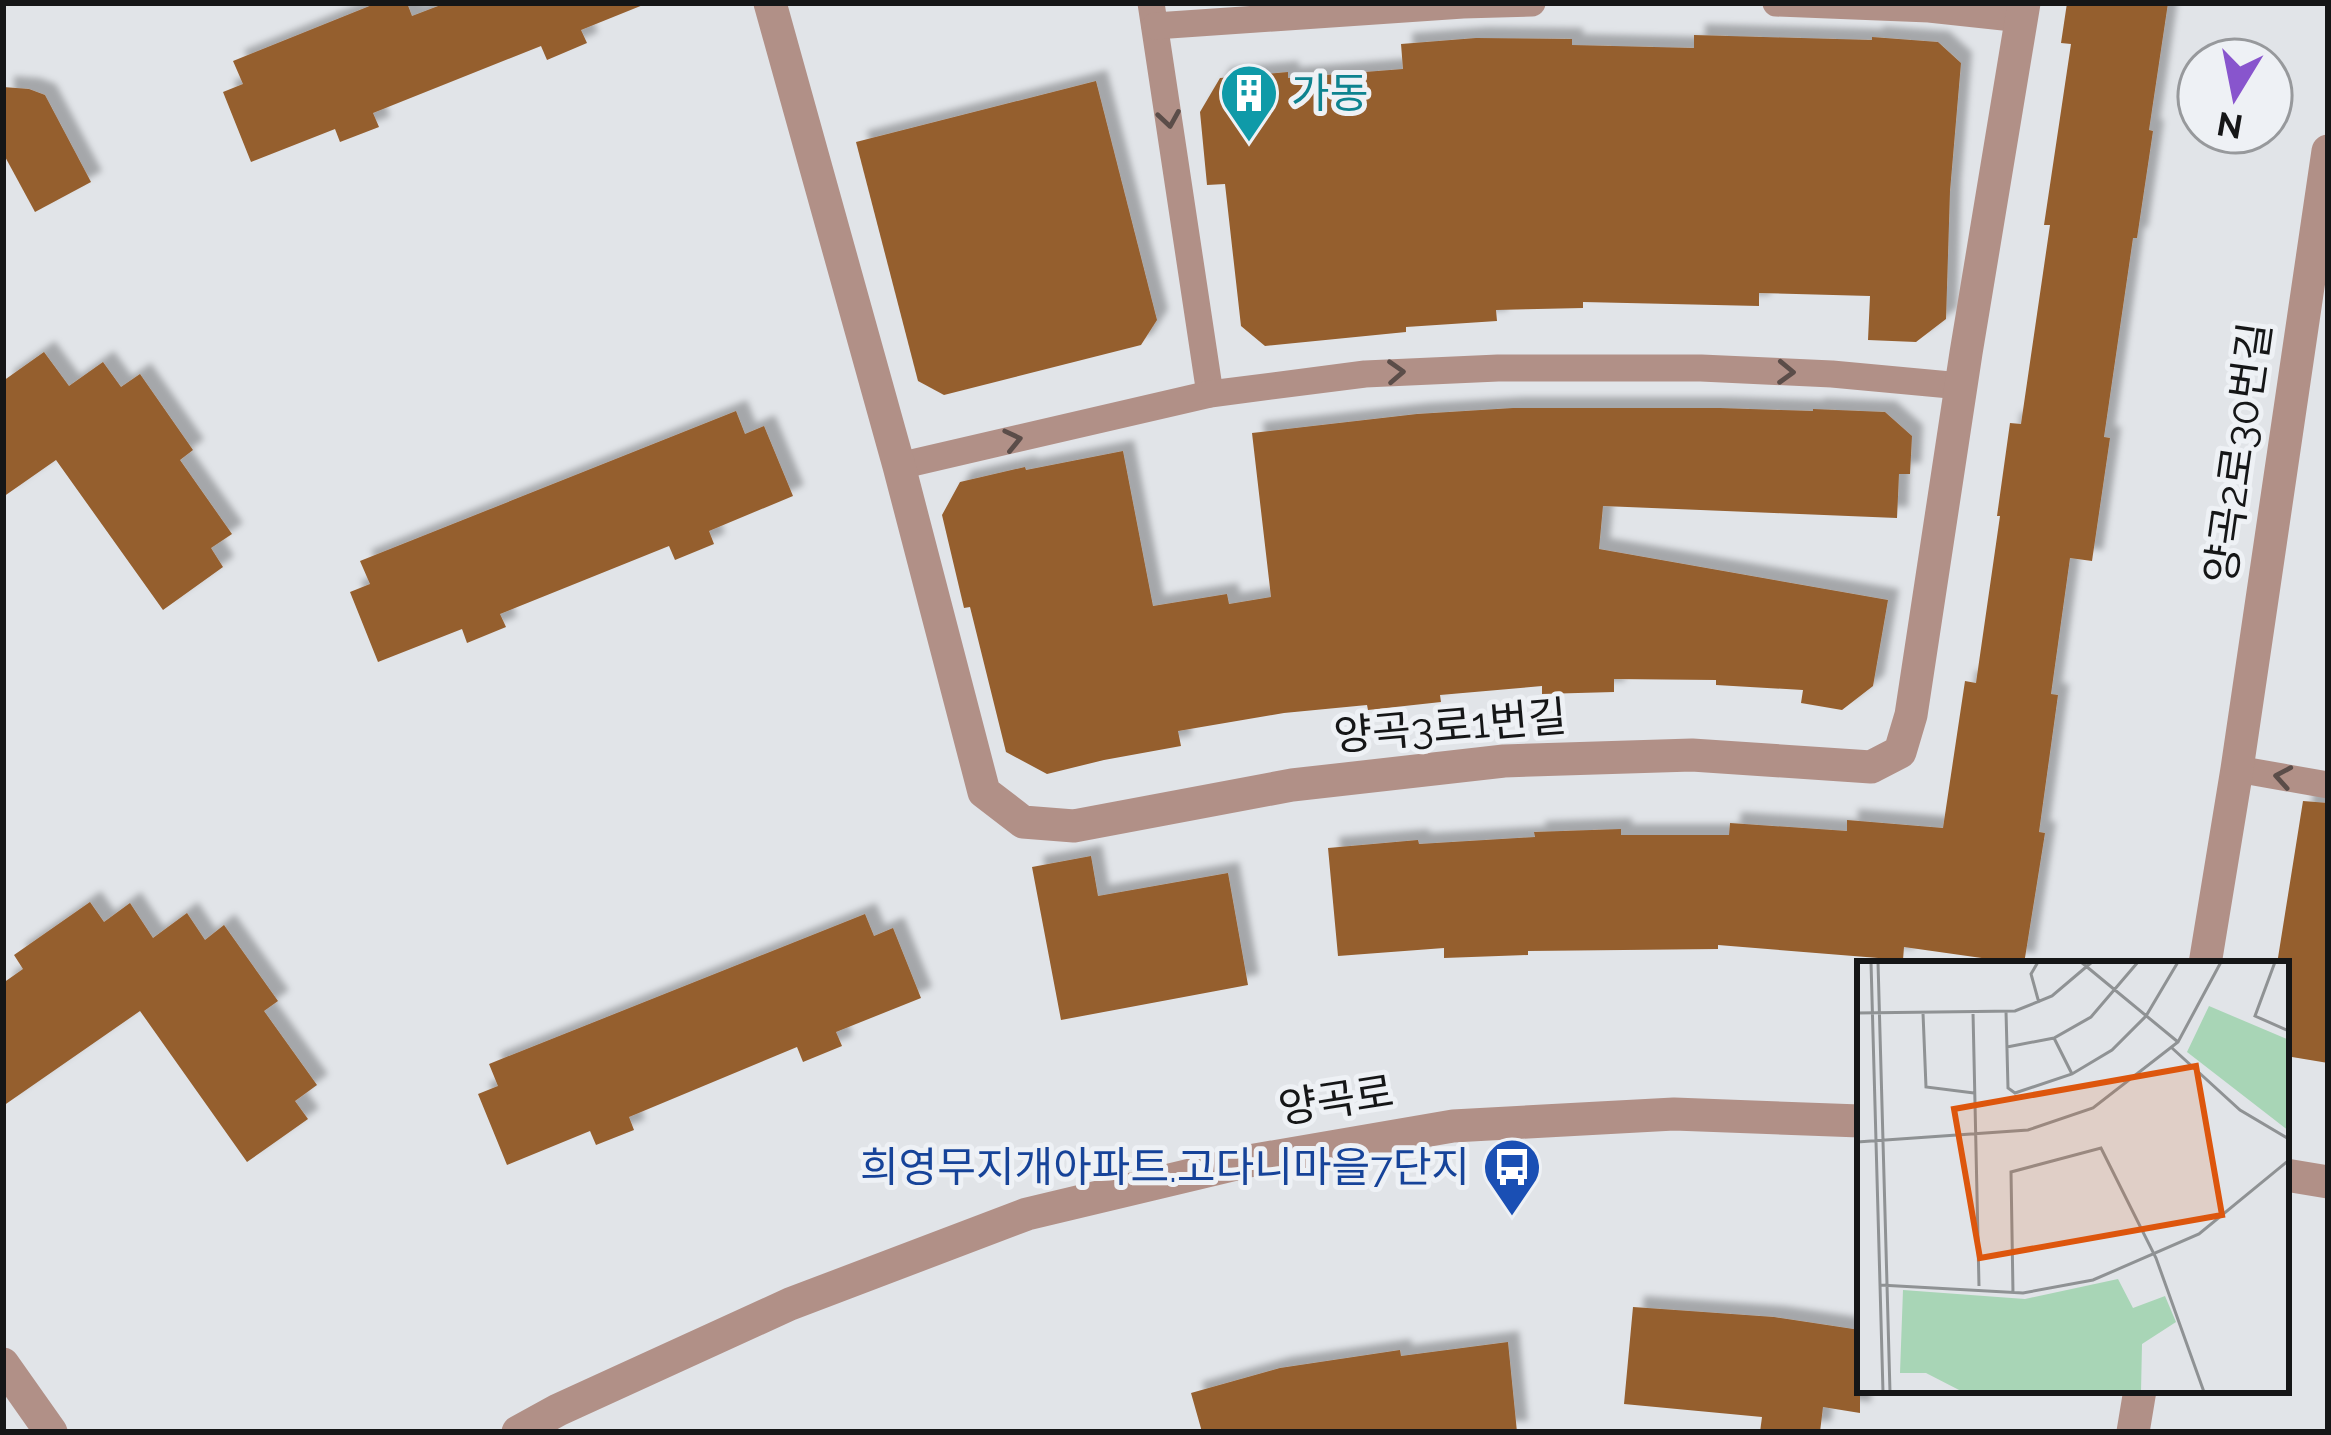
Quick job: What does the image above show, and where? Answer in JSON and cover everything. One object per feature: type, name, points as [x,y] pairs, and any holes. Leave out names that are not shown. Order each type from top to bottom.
[{"type":"street","name":"양곡3로1번길","points":[[770,3],[984,792],[1023,822],[1074,826],[1292,785],[1504,761],[1692,755],[1871,767],[1900,752],[1911,715],[2023,11]]},
{"type":"street","name":"양곡2로30번길","points":[[2206,961],[2328,151]]},
{"type":"street","name":"양곡로","points":[[518,1432],[790,1304],[984,1230],[1028,1214],[1225,1166],[1453,1126],[1674,1114],[1857,1121]]},
{"type":"street","points":[[2289,1176],[2328,1182]]},
{"type":"street","points":[[3,1364],[51,1432]]},
{"type":"street","points":[[2133,1432],[2140,1393]]},
{"type":"lane","points":[[1210,394],[1153,15],[1532,3]]},
{"type":"lane","name":"양곡3로1번길","points":[[1776,3],[2023,11]]},
{"type":"lane","points":[[899,466],[1210,394],[1365,374],[1498,368],[1701,368],[1961,386]]},
{"type":"lane","points":[[2237,769],[2328,784]]},
{"type":"building","points":[[377,3],[407,3],[412,16],[446,3],[643,5],[581,30],[587,43],[547,60],[541,46],[373,113],[379,127],[340,142],[335,129],[251,162],[223,92],[243,84],[233,61]]},
{"type":"building","points":[[2067,3],[2168,3],[2149,130],[2153,131],[2104,437],[2110,438],[2092,561],[2070,558],[2051,694],[2058,695],[2039,832],[2045,833],[2024,961],[1904,947],[1903,960],[1718,945],[1718,949],[1528,951],[1528,955],[1444,958],[1444,948],[1338,956],[1328,848],[1621,829],[1621,835],[1729,835],[1730,823],[1847,831],[1847,820],[1943,828],[1965,681],[1976,683],[2010,423],[2021,424],[2071,44],[2061,43]]},
{"type":"building","points":[[1694,35],[1938,42],[1961,63],[1946,319],[1916,342],[1868,340],[1870,296],[1759,293],[1759,306],[1583,302],[1583,308],[1496,310],[1497,321],[1406,327],[1406,332],[1265,346],[1241,326],[1225,184],[1207,185],[1200,112],[1220,78],[1403,69],[1401,44],[1476,38],[1572,39],[1572,45],[1694,48]]},
{"type":"building","points":[[1096,81],[1157,320],[1141,345],[944,395],[918,381],[856,142]]},
{"type":"building","points":[[3,87],[45,95],[91,182],[35,212],[3,153]]},
{"type":"building","points":[[44,352],[69,386],[103,362],[121,387],[140,374],[193,450],[180,460],[232,534],[211,548],[223,567],[163,610],[56,460],[3,497],[3,381]]},
{"type":"building","points":[[1513,408],[1885,412],[1912,436],[1910,474],[1899,474],[1897,518],[1603,506],[1599,549],[1888,600],[1873,686],[1842,710],[1801,703],[1803,690],[1716,685],[1716,680],[1614,679],[1614,692],[1542,694],[1542,686],[1440,695],[1441,702],[1368,710],[1367,705],[1284,713],[1178,731],[1181,746],[1047,774],[1006,752],[942,515],[960,482],[1123,451],[1153,606],[1227,594],[1229,604],[1271,597],[1252,433]]},
{"type":"building","points":[[736,411],[745,434],[764,426],[793,496],[709,531],[714,544],[675,560],[669,546],[500,614],[506,627],[467,643],[462,629],[378,662],[350,592],[370,584],[360,561]]},
{"type":"building","points":[[2303,801],[2328,803],[2328,1063],[2289,1056],[2289,961],[2277,961]]},
{"type":"building","points":[[1091,856],[1098,896],[1228,873],[1248,985],[1061,1020],[1032,867]]},
{"type":"building","points":[[90,902],[104,922],[130,903],[153,938],[187,913],[205,940],[224,925],[278,1001],[264,1011],[317,1085],[295,1101],[308,1119],[247,1162],[140,1011],[3,1106],[3,983],[23,969],[14,955]]},
{"type":"building","points":[[865,914],[874,936],[893,928],[921,998],[836,1032],[842,1046],[803,1062],[797,1047],[629,1117],[634,1130],[596,1145],[590,1131],[507,1165],[478,1094],[498,1086],[489,1064]]},
{"type":"building","points":[[1633,1307],[1774,1317],[1857,1330],[1860,1413],[1823,1407],[1820,1432],[1760,1432],[1762,1417],[1624,1404]]},
{"type":"building","points":[[1508,1342],[1517,1432],[1202,1432],[1191,1393],[1280,1368],[1400,1350],[1401,1356]]},
{"type":"place","name":"가동","points":[[1249,144]]},
{"type":"place","name":"희영무지개아파트.고다니마을7단지","points":[[1512,1218]]}]
